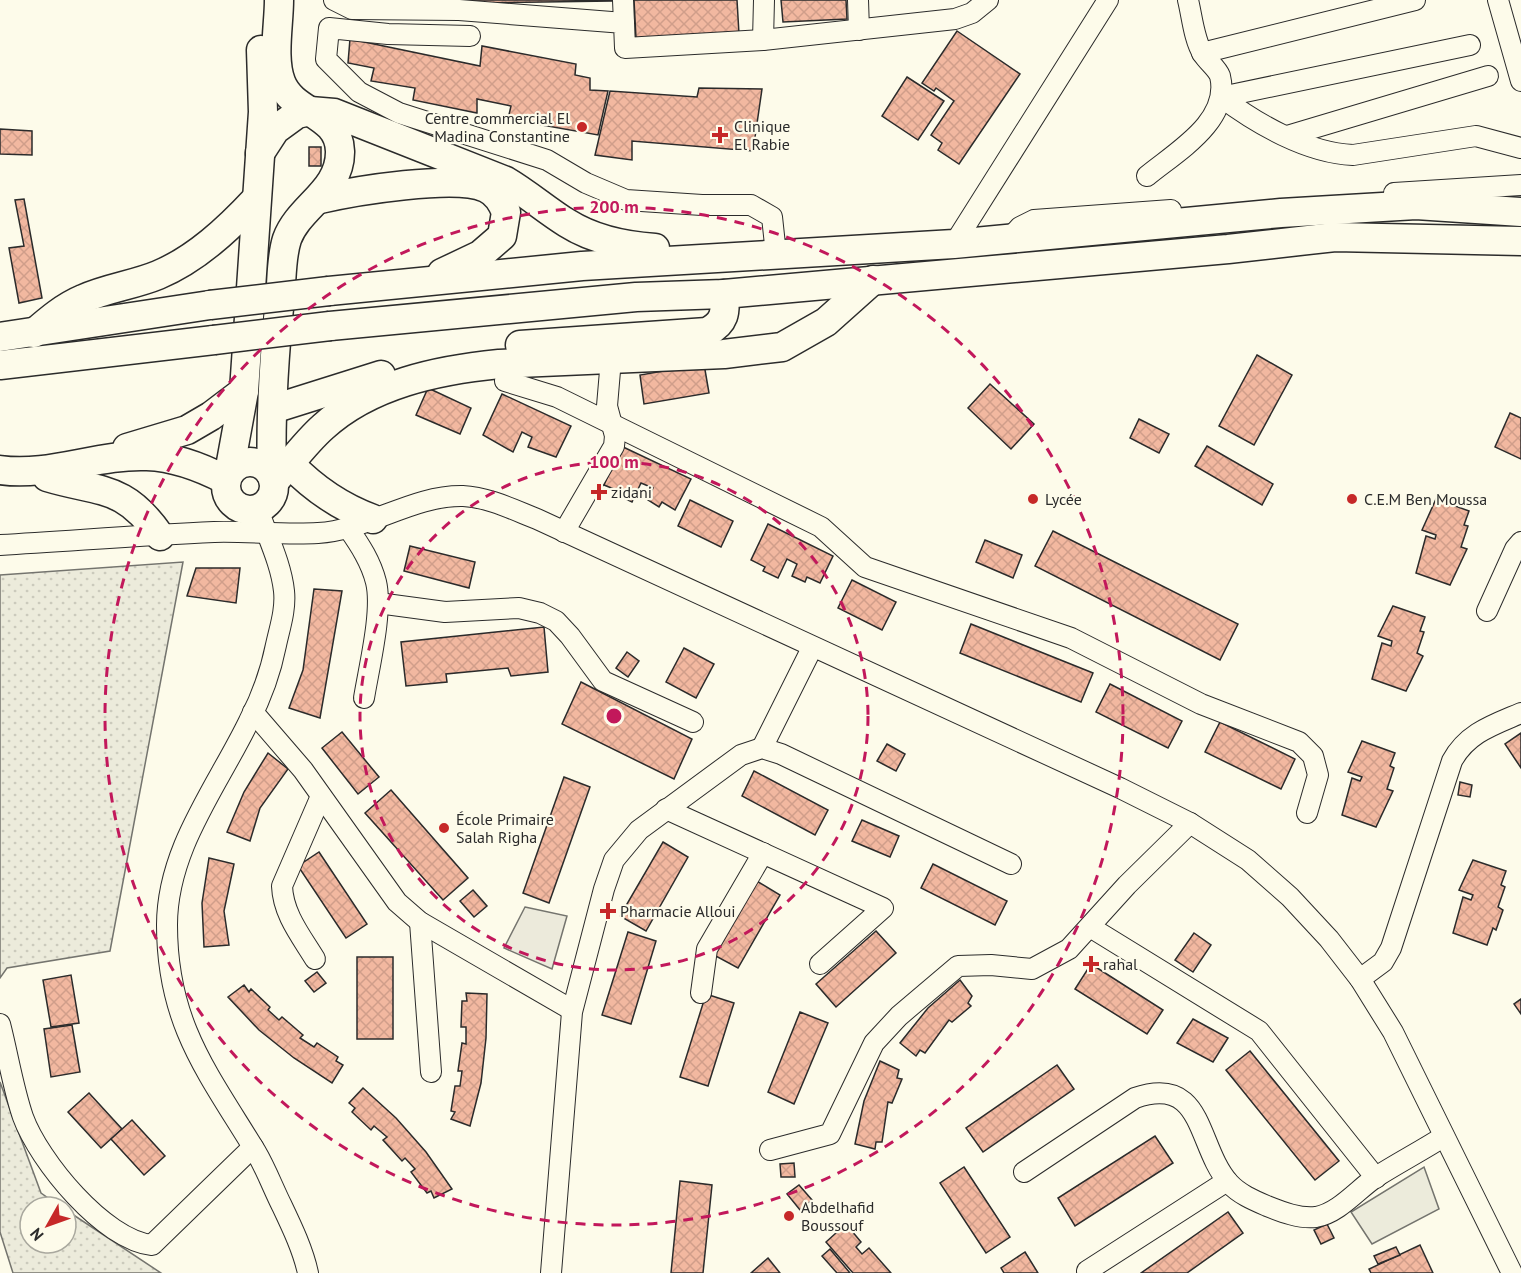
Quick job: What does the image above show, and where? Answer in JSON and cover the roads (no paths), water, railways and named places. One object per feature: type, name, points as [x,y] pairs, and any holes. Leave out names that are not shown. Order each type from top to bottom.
[{"type":"highway","points":[[260,0],[263,100],[244,391],[227,476],[226,493],[233,504],[263,522],[278,474],[273,409],[284,252],[293,227],[320,199],[338,167],[339,140],[333,128],[291,98],[281,82],[278,64],[279,0]]},
{"type":"highway","points":[[260,153],[275,130],[285,121],[310,111],[344,115],[506,181],[529,194],[567,223],[606,241],[667,250],[694,259]]},
{"type":"highway","points":[[320,199],[449,183],[477,185],[492,191],[506,212],[505,229],[497,243],[480,255],[421,282]]},
{"type":"highway","points":[[34,333],[66,308],[85,298],[134,284],[183,262],[220,235],[256,199]]},
{"type":"highway","points":[[0,337],[210,305],[582,266],[954,244],[1281,213],[1416,205],[1521,212]]},
{"type":"highway","points":[[0,365],[330,326],[636,297],[723,294],[1228,249],[1335,237],[1521,241]]},
{"type":"highway","points":[[278,474],[324,427],[347,408],[416,378],[468,367],[499,364],[724,354],[782,347],[826,322],[873,280]]},
{"type":"highway","points":[[273,409],[388,372],[452,356],[543,342],[707,332],[718,326],[725,314],[723,294]]},
{"type":"highway","points":[[0,372],[28,361]]},
{"type":"highway","points":[[104,460],[121,450],[174,435],[200,424],[244,391]]},
{"type":"highway","points":[[0,470],[34,472],[104,460],[146,456],[167,458],[227,476]]},
{"type":"highway","points":[[227,476],[234,467],[247,462],[261,465],[319,492],[354,512],[361,524]]},
{"type":"highway","points":[[34,472],[57,480],[104,489],[121,496],[150,520],[160,536]]},
{"type":"street","points":[[334,0],[352,9],[458,5],[624,23]]},
{"type":"street","points":[[623,0],[625,48],[763,39],[955,19],[972,13],[988,0]]},
{"type":"street","points":[[763,39],[764,0]]},
{"type":"street","points":[[858,0],[859,30]]},
{"type":"street","points":[[954,244],[1108,0]]},
{"type":"street","points":[[1147,176],[1198,134],[1213,117],[1221,97],[1220,74],[1202,53],[1188,0]]},
{"type":"street","points":[[1202,53],[1415,0]]},
{"type":"street","points":[[1498,0],[1521,81]]},
{"type":"street","points":[[470,36],[388,34],[329,28],[326,59],[359,92],[399,113],[546,159],[586,183],[626,200],[702,205],[735,203],[758,207],[772,217],[776,254]]},
{"type":"street","points":[[1221,97],[1470,45]]},
{"type":"street","points":[[1287,136],[1488,76]]},
{"type":"street","points":[[1221,97],[1236,108],[1287,136],[1316,148],[1353,155],[1476,136],[1521,148]]},
{"type":"street","points":[[1010,239],[1020,227],[1035,220],[1521,185]]},
{"type":"street","points":[[564,532],[614,446],[615,436],[608,406],[611,359]]},
{"type":"street","points":[[505,381],[540,390],[821,527],[865,567],[1071,638],[1201,704],[1299,742],[1313,756],[1318,775],[1307,813]]},
{"type":"street","points":[[0,545],[216,532],[263,522],[320,533],[361,524],[431,500],[464,496],[494,503],[564,532],[1190,823],[1248,860],[1290,897],[1329,939],[1360,979],[1393,1032],[1512,1273]]},
{"type":"street","points":[[263,522],[280,570],[284,592],[284,612],[273,659],[253,712],[184,840],[173,879],[167,923],[170,969],[181,1018],[202,1068],[253,1147],[295,1234],[308,1273]]},
{"type":"street","points":[[361,524],[376,583],[378,603],[364,698]]},
{"type":"street","points":[[1486,612],[1515,549],[1521,542]]},
{"type":"street","points":[[378,603],[446,612],[519,608],[540,613],[556,621],[570,636],[603,681],[693,722]]},
{"type":"street","points":[[762,748],[812,648]]},
{"type":"street","points":[[253,712],[303,770],[397,902],[420,922],[572,1010]]},
{"type":"street","points":[[1360,979],[1383,962],[1391,948],[1452,760],[1459,748],[1481,730],[1521,713]]},
{"type":"street","points":[[551,1273],[572,1010],[604,889],[614,860],[626,843],[666,809],[741,755],[762,748],[781,754],[1011,864]]},
{"type":"street","points":[[315,959],[289,916],[283,901],[282,886],[321,796]]},
{"type":"street","points":[[666,809],[883,908],[820,964]]},
{"type":"street","points":[[770,1150],[830,1134],[874,1043],[899,1016],[958,966],[991,965],[1032,969],[1070,949],[1190,823]]},
{"type":"street","points":[[701,993],[707,950],[763,853]]},
{"type":"street","points":[[420,922],[431,1072]]},
{"type":"street","points":[[1090,927],[1259,1031],[1376,1178]]},
{"type":"street","points":[[0,1024],[24,1119],[55,1172],[102,1221],[139,1243],[152,1245],[253,1147]]},
{"type":"street","points":[[1024,1172],[1135,1098],[1155,1091],[1172,1093],[1184,1100],[1227,1181],[1242,1194],[1274,1209],[1297,1216],[1317,1217],[1335,1208],[1376,1178],[1443,1137]]},
{"type":"street","points":[[1087,1271],[1227,1181]]},
{"type":"place","name":"Centre commercial El Madina Constantine","points":[[582,127]]},
{"type":"place","name":"Clinique El Rabie","points":[[720,135]]},
{"type":"place","name":"zidani","points":[[599,492]]},
{"type":"place","name":"Lycée","points":[[1033,499]]},
{"type":"place","name":"C.E.M Ben Moussa","points":[[1352,499]]},
{"type":"place","name":"École Primaire Salah Righa","points":[[444,828]]},
{"type":"place","name":"Pharmacie Alloui","points":[[608,911]]},
{"type":"place","name":"rahal","points":[[1091,964]]},
{"type":"place","name":"Abdelhafid Boussouf","points":[[789,1216]]}]
